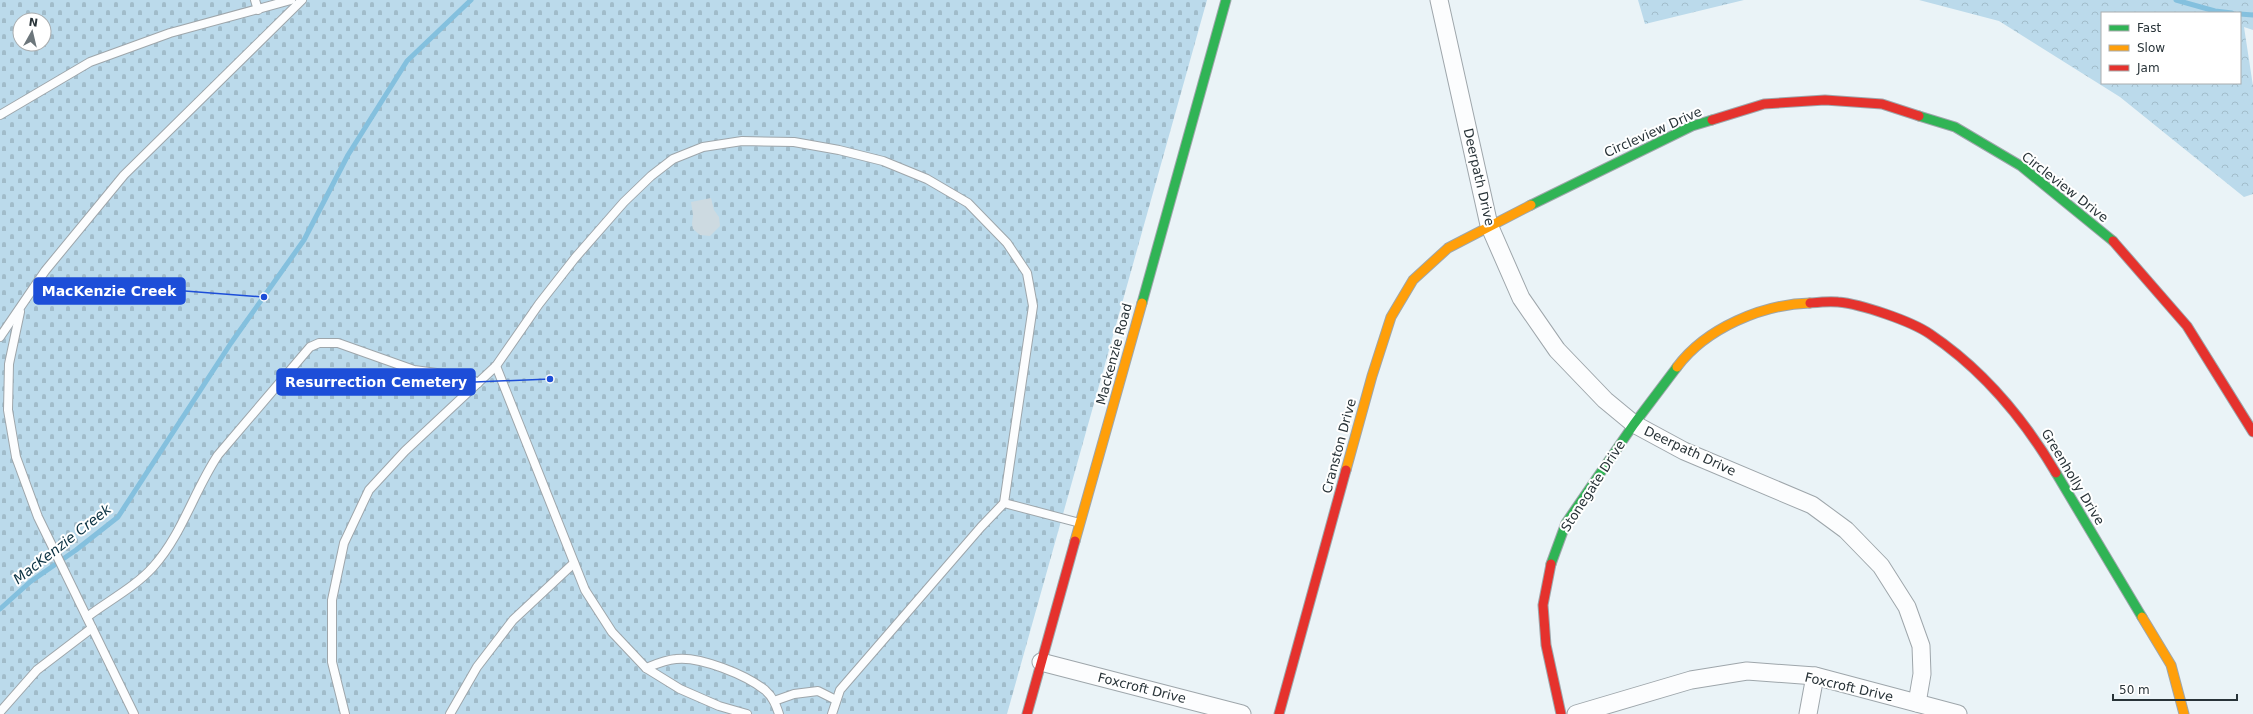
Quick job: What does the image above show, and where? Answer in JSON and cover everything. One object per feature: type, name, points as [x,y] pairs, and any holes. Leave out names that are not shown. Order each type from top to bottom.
[{"type":"street","name":"Mackenzie Road","points":[[1027,714],[1226,0]]},
{"type":"street","name":"Deerpath Drive","points":[[1439,0],[1489,225],[1521,298],[1557,350],[1605,400],[1634,424],[1684,451],[1812,505],[1846,530],[1881,566],[1908,608],[1921,646],[1922,674],[1917,703]]},
{"type":"street","name":"Circleview Drive","points":[[1489,225],[1692,126],[1764,104],[1826,100],[1882,104],[1955,127],[2021,166],[2113,241],[2187,326],[2253,432]]},
{"type":"street","name":"Cranston Drive","points":[[1279,714],[1372,376],[1391,317],[1413,280],[1448,248],[1489,225]]},
{"type":"street","name":"Greenholly Drive","points":[[1634,424],[1679,364],[1713,333],[1751,314],[1791,303],[1839,302],[1887,314],[1929,333],[1984,379],[2035,438],[2171,665],[2181,697],[2184,714]]},
{"type":"street","name":"Stonegate Drive","points":[[1561,714],[1546,645],[1543,605],[1551,563],[1566,524],[1634,424]]},
{"type":"street","name":"Foxcroft Drive","points":[[1042,662],[1242,714]]},
{"type":"street","name":"Foxcroft Drive","points":[[1581,713],[1691,680],[1747,671],[1815,676],[1958,714]]},
{"type":"street","points":[[1808,714],[1815,676]]},
{"type":"lane","points":[[255,0],[258,10]]},
{"type":"lane","points":[[0,115],[90,62],[170,33],[290,0]]},
{"type":"lane","points":[[0,337],[45,271],[124,174],[302,0]]},
{"type":"lane","points":[[345,714],[332,662],[332,600],[344,543],[370,490],[406,450],[496,366],[539,304],[575,258],[624,202],[651,176],[673,159],[703,147],[742,141],[794,142],[839,150],[884,161],[927,179],[968,203],[1007,243],[1027,273],[1034,306],[1004,503],[981,527],[840,690],[832,714]]},
{"type":"lane","points":[[21,307],[9,364],[8,410],[16,457],[45,532],[134,714]]},
{"type":"lane","points":[[87,617],[152,567],[174,535],[208,471],[218,456],[310,347],[319,343],[338,343],[414,370],[467,378],[478,383]]},
{"type":"lane","points":[[496,366],[584,590],[612,632],[646,668],[680,689],[718,706],[747,714]]},
{"type":"lane","points":[[1004,503],[1081,524]]},
{"type":"lane","points":[[450,714],[477,667],[513,620],[574,563]]},
{"type":"lane","points":[[0,712],[37,670],[92,628]]},
{"type":"lane","points":[[646,668],[676,658],[693,659],[712,663],[765,690],[774,701],[779,714]]},
{"type":"lane","points":[[774,701],[794,694],[818,691],[836,700]]},
{"type":"green space","points":[[0,0],[1207,0],[1007,714],[0,714]]},
{"type":"green space","points":[[1638,0],[1744,0],[1645,24]]},
{"type":"green space","points":[[1919,0],[2253,0],[2253,30],[2244,27],[2253,86],[2253,194],[2244,197],[2120,97],[1999,21]]},
{"type":"building","points":[[711,198],[714,210],[719,217],[720,226],[710,236],[700,235],[693,229],[691,202]]},
{"type":"waterway","name":"MacKenzie Creek","points":[[0,609],[30,582],[76,550],[118,517],[231,343],[304,240],[348,155],[407,61],[471,0]]},
{"type":"waterway","name":"MacKenzie Creek","points":[[2176,0],[2224,12]]},
{"type":"waterway","name":"MacKenzie Creek","points":[[2241,14],[2253,15]]},
{"type":"traffic: fast","points":[[1142,303],[1226,0]]},
{"type":"traffic: fast","points":[[1919,116],[1955,127],[2021,166],[2113,241]]},
{"type":"traffic: fast","points":[[1531,205],[1692,126],[1712,120]]},
{"type":"traffic: fast","points":[[1551,564],[1566,523],[1634,424],[1677,367]]},
{"type":"traffic: fast","points":[[2056,473],[2142,617]]},
{"type":"traffic: slow","points":[[1346,470],[1372,376],[1391,317],[1413,280],[1448,248],[1531,205]]},
{"type":"traffic: slow","points":[[1075,541],[1142,303]]},
{"type":"traffic: slow","points":[[1677,367],[1689,353],[1703,341],[1719,330],[1737,321],[1755,313],[1773,308],[1792,304],[1810,303]]},
{"type":"traffic: slow","points":[[2142,617],[2171,665],[2184,714]]},
{"type":"traffic: jam","points":[[1712,120],[1764,104],[1825,100],[1882,104],[1919,116]]},
{"type":"traffic: jam","points":[[2113,241],[2187,326],[2253,432]]},
{"type":"traffic: jam","points":[[1810,303],[1848,303],[1899,319],[1930,334],[1967,363],[2000,396],[2030,433],[2056,473]]},
{"type":"traffic: jam","points":[[1279,714],[1346,470]]},
{"type":"traffic: jam","points":[[1027,714],[1075,541]]},
{"type":"traffic: jam","points":[[1551,564],[1543,605],[1546,645],[1561,714]]},
{"type":"place","name":"MacKenzie Creek","points":[[264,297]]},
{"type":"place","name":"Resurrection Cemetery","points":[[550,379]]}]
